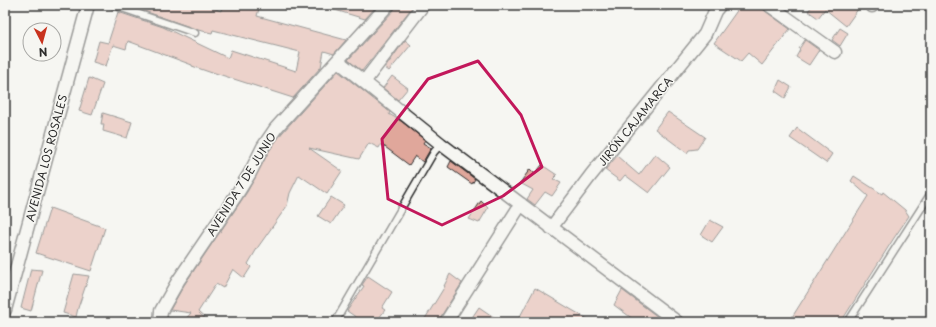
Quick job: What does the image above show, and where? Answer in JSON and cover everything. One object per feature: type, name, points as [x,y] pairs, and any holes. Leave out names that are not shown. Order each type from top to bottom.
[{"type":"street","name":"AVENIDA LOS ROSALES","points":[[5,310],[88,5]]},
{"type":"street","name":"AVENIDA 7 DE JUNIO","points":[[160,322],[161,311],[174,287],[235,197],[276,128],[388,5]]},
{"type":"street","points":[[364,82],[423,5]]},
{"type":"street","points":[[769,5],[835,52]]},
{"type":"street","name":"JIRÓN CAJAMARCA","points":[[551,228],[591,175],[705,34],[718,8]]},
{"type":"street","points":[[338,61],[441,144],[677,322]]},
{"type":"street","points":[[446,322],[521,204]]},
{"type":"lane","points":[[113,5],[195,33]]},
{"type":"lane","points":[[335,322],[434,152],[441,144]]},
{"type":"lane","points":[[848,322],[931,193]]},
{"type":"highlighted area","points":[[478,61],[521,115],[542,167],[503,196],[442,225],[388,199],[382,139],[428,79]]},
{"type":"building","points":[[127,5],[205,5],[221,11],[222,5],[260,5],[257,16],[346,40],[334,54],[324,51],[321,67],[293,98],[212,73],[128,41],[126,49],[113,45],[106,66],[93,62],[99,41],[108,43],[118,12],[163,27],[228,58],[231,50],[296,71],[300,52],[213,30],[212,33],[198,30]]},
{"type":"building","points":[[326,5],[372,5],[376,7],[365,19],[325,7]]},
{"type":"building","points":[[396,5],[414,5],[362,71],[348,60],[394,10]]},
{"type":"building","points":[[741,5],[762,5],[765,11],[790,29],[762,65],[748,53],[741,61],[714,43]]},
{"type":"building","points":[[813,5],[861,5],[846,26],[825,9],[818,18],[808,11]]},
{"type":"building","points":[[840,28],[848,33],[840,46],[832,40]]},
{"type":"building","points":[[405,40],[411,45],[389,71],[385,68]]},
{"type":"building","points":[[805,40],[819,50],[809,65],[796,57]]},
{"type":"building","points":[[338,71],[390,112],[389,114],[401,121],[425,140],[423,143],[431,148],[423,162],[415,156],[409,165],[381,144],[379,148],[369,143],[359,159],[309,148],[342,171],[327,194],[299,175],[290,193],[287,206],[258,247],[248,264],[251,267],[244,278],[233,269],[223,288],[216,284],[198,312],[209,322],[183,322],[191,313],[170,310],[184,285],[247,192],[269,151],[282,133]]},
{"type":"building","points":[[392,76],[408,88],[398,100],[383,88]]},
{"type":"building","points":[[89,78],[103,84],[92,115],[79,111]]},
{"type":"building","points":[[780,80],[791,87],[785,98],[775,91]]},
{"type":"building","points":[[668,112],[705,137],[697,149],[689,150],[687,153],[655,129]]},
{"type":"building","points":[[103,113],[132,122],[127,138],[103,131],[104,124],[101,124]]},
{"type":"building","points":[[797,128],[832,154],[826,163],[790,138]]},
{"type":"building","points":[[655,154],[670,167],[649,193],[625,175],[620,181],[605,170],[617,156],[639,175]]},
{"type":"building","points":[[451,161],[475,179],[472,184],[448,167]]},
{"type":"building","points":[[542,165],[557,175],[553,179],[561,183],[552,196],[545,192],[535,205],[527,199],[533,190],[520,183],[530,169],[535,174]]},
{"type":"building","points":[[854,176],[882,194],[883,192],[905,210],[909,216],[841,322],[789,322],[868,196],[851,181]]},
{"type":"building","points":[[331,197],[344,205],[331,224],[318,216]]},
{"type":"building","points":[[481,201],[488,208],[479,223],[469,219]]},
{"type":"building","points":[[50,208],[105,228],[91,271],[36,253]]},
{"type":"building","points":[[710,220],[723,227],[712,242],[701,235]]},
{"type":"building","points":[[31,269],[42,270],[31,311],[21,308]]},
{"type":"building","points":[[74,274],[89,276],[76,317],[63,313]]},
{"type":"building","points":[[450,274],[462,283],[439,322],[423,322],[445,286]]},
{"type":"building","points":[[368,276],[392,292],[382,308],[385,310],[376,322],[363,322],[347,311],[364,286],[362,285]]},
{"type":"building","points":[[535,288],[572,310],[593,322],[517,322]]},
{"type":"building","points":[[622,290],[658,317],[655,322],[637,322],[614,305]]},
{"type":"building","points":[[479,307],[501,322],[469,322]]}]
